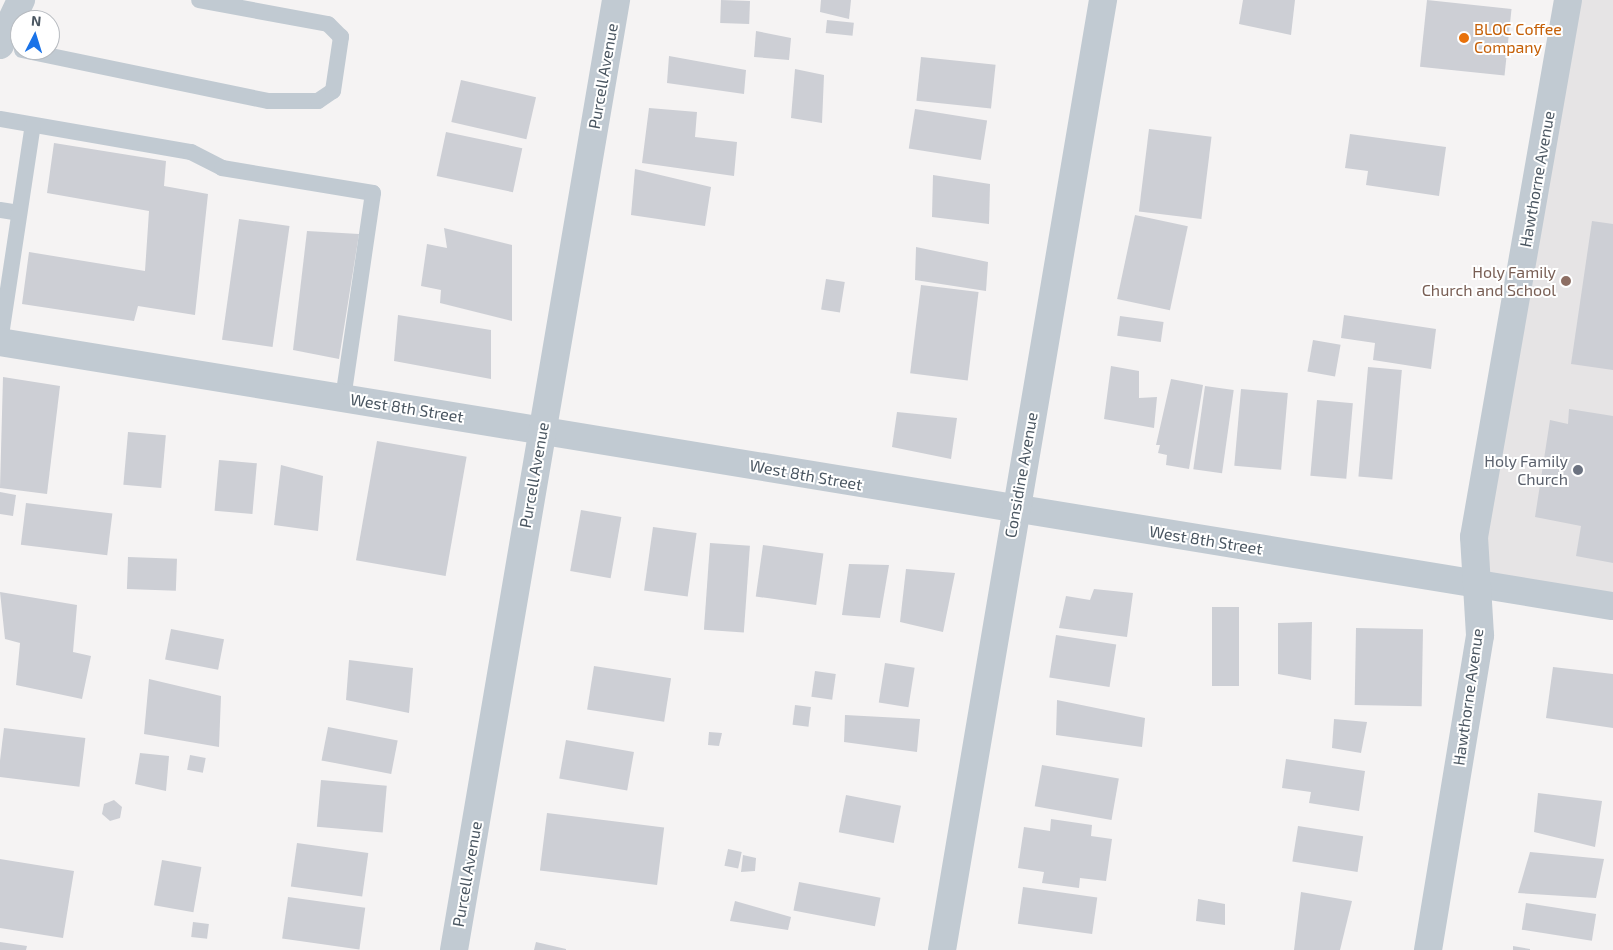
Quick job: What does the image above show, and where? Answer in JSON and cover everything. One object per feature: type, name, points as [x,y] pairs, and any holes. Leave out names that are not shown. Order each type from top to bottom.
[{"type":"street","points":[[0,45],[20,0]]},
{"type":"street","name":"Purcell Avenue","points":[[454,950],[616,0]]},
{"type":"street","name":"Considine Avenue","points":[[942,950],[1103,0]]},
{"type":"street","name":"Hawthorne Avenue","points":[[1428,950],[1480,635],[1475,582],[1474,537],[1568,0]]},
{"type":"street","name":"West 8th Street","points":[[0,342],[542,430],[1015,511],[1475,582],[1613,606]]},
{"type":"lane","points":[[60,58],[269,101],[318,102],[333,91],[341,37],[328,24],[199,0]]},
{"type":"lane","points":[[0,119],[191,152],[222,168],[373,193],[343,398]]},
{"type":"lane","points":[[0,342],[33,125]]},
{"type":"lane","points":[[0,210],[19,213]]},
{"type":"shaded area","name":"Holy Family Church and School","points":[[1568,0],[1613,0],[1613,606],[1475,582]]},
{"type":"building","points":[[721,0],[750,1],[749,24],[720,23]]},
{"type":"building","points":[[821,0],[851,0],[849,19],[820,12]]},
{"type":"building","points":[[1243,0],[1295,0],[1291,35],[1239,24]]},
{"type":"building","name":"BLOC Coffee Company","points":[[1427,0],[1512,9],[1505,76],[1420,67]]},
{"type":"building","points":[[827,20],[854,23],[852,36],[826,33]]},
{"type":"building","points":[[756,31],[791,38],[789,60],[754,57]]},
{"type":"building","points":[[669,56],[746,70],[744,94],[667,83]]},
{"type":"building","points":[[921,57],[996,65],[991,109],[916,101]]},
{"type":"building","points":[[795,69],[824,75],[822,123],[791,118]]},
{"type":"building","points":[[461,80],[536,97],[526,139],[451,122]]},
{"type":"building","points":[[649,108],[697,112],[695,137],[737,142],[734,176],[642,163]]},
{"type":"building","points":[[915,109],[987,120],[981,160],[909,149]]},
{"type":"building","points":[[1149,129],[1212,137],[1201,219],[1139,211]]},
{"type":"building","points":[[446,132],[522,148],[513,192],[437,176]]},
{"type":"building","points":[[1350,134],[1446,147],[1439,196],[1366,185],[1368,171],[1345,168]]},
{"type":"building","points":[[54,143],[166,161],[164,186],[208,194],[195,315],[138,306],[134,321],[22,304],[29,252],[145,271],[149,211],[47,193]]},
{"type":"building","points":[[635,169],[711,187],[705,226],[631,215]]},
{"type":"building","points":[[933,175],[990,184],[989,224],[932,217]]},
{"type":"building","points":[[1135,215],[1188,226],[1170,310],[1117,299]]},
{"type":"building","points":[[239,219],[290,226],[273,347],[222,340]]},
{"type":"building","points":[[1592,221],[1613,224],[1613,370],[1571,364]]},
{"type":"building","points":[[444,228],[512,245],[512,321],[440,303],[441,290],[421,286],[427,244],[447,248]]},
{"type":"building","points":[[307,231],[359,234],[339,359],[293,350]]},
{"type":"building","points":[[916,247],[988,262],[986,291],[915,280]]},
{"type":"building","points":[[826,279],[845,282],[840,313],[821,310]]},
{"type":"building","points":[[921,285],[979,292],[968,380],[910,373]]},
{"type":"building","points":[[398,315],[491,330],[491,379],[394,361]]},
{"type":"building","points":[[1344,315],[1436,329],[1431,369],[1373,360],[1375,343],[1341,338]]},
{"type":"building","points":[[1120,316],[1164,322],[1161,342],[1117,336]]},
{"type":"building","points":[[1313,340],[1341,345],[1335,376],[1307,372]]},
{"type":"building","points":[[1111,366],[1139,371],[1139,398],[1157,397],[1154,428],[1104,419]]},
{"type":"building","points":[[1368,367],[1402,370],[1392,480],[1358,477]]},
{"type":"building","points":[[3,377],[60,386],[47,494],[0,488]]},
{"type":"building","points":[[1171,379],[1203,385],[1189,469],[1166,465],[1167,455],[1158,453],[1160,445],[1156,445]]},
{"type":"building","points":[[1205,386],[1234,390],[1222,473],[1193,469]]},
{"type":"building","points":[[1241,389],[1288,393],[1281,470],[1234,466]]},
{"type":"building","points":[[1317,400],[1353,403],[1346,479],[1310,476]]},
{"type":"building","name":"Holy Family Church","points":[[1569,409],[1613,416],[1613,563],[1576,556],[1581,526],[1535,517],[1550,420],[1568,424]]},
{"type":"building","points":[[897,412],[957,418],[951,459],[892,447]]},
{"type":"building","points":[[128,432],[166,435],[161,488],[123,485]]},
{"type":"building","points":[[377,441],[467,457],[446,576],[356,560]]},
{"type":"building","points":[[219,460],[257,463],[252,514],[215,511]]},
{"type":"building","points":[[281,465],[323,476],[318,531],[274,525]]},
{"type":"building","points":[[0,492],[16,495],[13,516],[0,514]]},
{"type":"building","points":[[26,503],[112,514],[107,555],[21,545]]},
{"type":"building","points":[[581,510],[621,517],[611,578],[570,571]]},
{"type":"building","points":[[653,527],[697,533],[688,597],[644,590]]},
{"type":"building","points":[[710,543],[750,546],[744,633],[704,630]]},
{"type":"building","points":[[763,545],[823,553],[816,605],[756,596]]},
{"type":"building","points":[[128,557],[177,559],[176,591],[127,589]]},
{"type":"building","points":[[849,564],[889,565],[880,618],[842,615]]},
{"type":"building","points":[[906,569],[955,573],[943,632],[900,622]]},
{"type":"building","points":[[1094,589],[1133,593],[1127,637],[1059,628],[1066,596],[1090,600]]},
{"type":"building","points":[[0,592],[77,605],[73,652],[91,656],[82,699],[16,685],[20,643],[5,639]]},
{"type":"building","points":[[1212,607],[1239,607],[1239,686],[1212,686]]},
{"type":"building","points":[[1312,622],[1311,680],[1278,674],[1278,623]]},
{"type":"building","points":[[1356,628],[1423,629],[1422,706],[1355,705]]},
{"type":"building","points":[[171,629],[224,639],[218,670],[165,659]]},
{"type":"building","points":[[1056,635],[1116,645],[1110,687],[1049,677]]},
{"type":"building","points":[[349,660],[413,668],[409,713],[346,700]]},
{"type":"building","points":[[885,663],[915,668],[908,707],[879,703]]},
{"type":"building","points":[[594,666],[671,678],[664,722],[587,709]]},
{"type":"building","points":[[1553,667],[1613,674],[1613,728],[1546,718]]},
{"type":"building","points":[[815,671],[836,674],[832,700],[811,697]]},
{"type":"building","points":[[149,679],[221,696],[219,747],[144,734]]},
{"type":"building","points":[[1057,700],[1145,718],[1142,747],[1056,735]]},
{"type":"building","points":[[795,705],[811,707],[808,727],[793,725]]},
{"type":"building","points":[[845,715],[920,719],[917,752],[844,742]]},
{"type":"building","points":[[1334,719],[1367,722],[1361,753],[1332,748]]},
{"type":"building","points":[[328,727],[398,741],[391,774],[322,760]]},
{"type":"building","points":[[4,728],[85,738],[79,787],[0,777]]},
{"type":"building","points":[[709,732],[722,733],[719,746],[708,745]]},
{"type":"building","points":[[566,740],[634,752],[627,790],[559,778]]},
{"type":"building","points":[[140,753],[169,756],[166,791],[135,784]]},
{"type":"building","points":[[190,755],[206,758],[203,773],[187,770]]},
{"type":"building","points":[[1286,759],[1365,771],[1359,811],[1309,803],[1311,792],[1282,788]]},
{"type":"building","points":[[1042,765],[1119,779],[1112,820],[1035,806]]},
{"type":"building","points":[[321,780],[387,786],[383,833],[317,827]]},
{"type":"building","points":[[1538,793],[1602,801],[1595,847],[1534,832]]},
{"type":"building","points":[[846,795],[901,806],[894,843],[839,832]]},
{"type":"building","points":[[114,800],[122,807],[120,818],[110,821],[102,814],[104,804]]},
{"type":"building","points":[[547,813],[664,827],[657,885],[540,871]]},
{"type":"building","points":[[1051,819],[1092,825],[1091,836],[1112,839],[1106,881],[1080,878],[1079,888],[1042,883],[1044,872],[1018,868],[1024,827],[1050,831]]},
{"type":"building","points":[[1298,826],[1363,836],[1358,872],[1292,862]]},
{"type":"building","points":[[297,843],[368,853],[362,897],[291,887]]},
{"type":"building","points":[[728,849],[742,852],[738,869],[724,866]]},
{"type":"building","points":[[1530,852],[1604,859],[1596,898],[1518,893]]},
{"type":"building","points":[[743,855],[756,858],[755,871],[741,872]]},
{"type":"building","points":[[0,859],[74,871],[63,938],[0,928]]},
{"type":"building","points":[[162,860],[201,867],[193,912],[154,905]]},
{"type":"building","points":[[799,882],[880,898],[875,926],[793,910]]},
{"type":"building","points":[[1023,887],[1097,897],[1092,934],[1018,924]]},
{"type":"building","points":[[1301,892],[1352,901],[1340,950],[1294,950]]},
{"type":"building","points":[[288,897],[365,908],[359,949],[282,939]]},
{"type":"building","points":[[1198,899],[1225,904],[1225,925],[1196,921]]},
{"type":"building","points":[[735,901],[791,917],[788,930],[730,921]]},
{"type":"building","points":[[1526,903],[1596,914],[1592,941],[1522,930]]},
{"type":"building","points":[[193,922],[209,924],[207,939],[191,937]]},
{"type":"building","points":[[0,942],[27,946],[26,950],[0,950]]},
{"type":"building","points":[[536,942],[566,949],[566,950],[534,950]]},
{"type":"building","points":[[1513,946],[1530,949],[1530,950],[1513,950]]},
{"type":"place","name":"BLOC Coffee Company","points":[[1464,38]]},
{"type":"place","name":"Holy Family Church and School","points":[[1566,281]]},
{"type":"place","name":"Holy Family Church","points":[[1578,470]]}]
